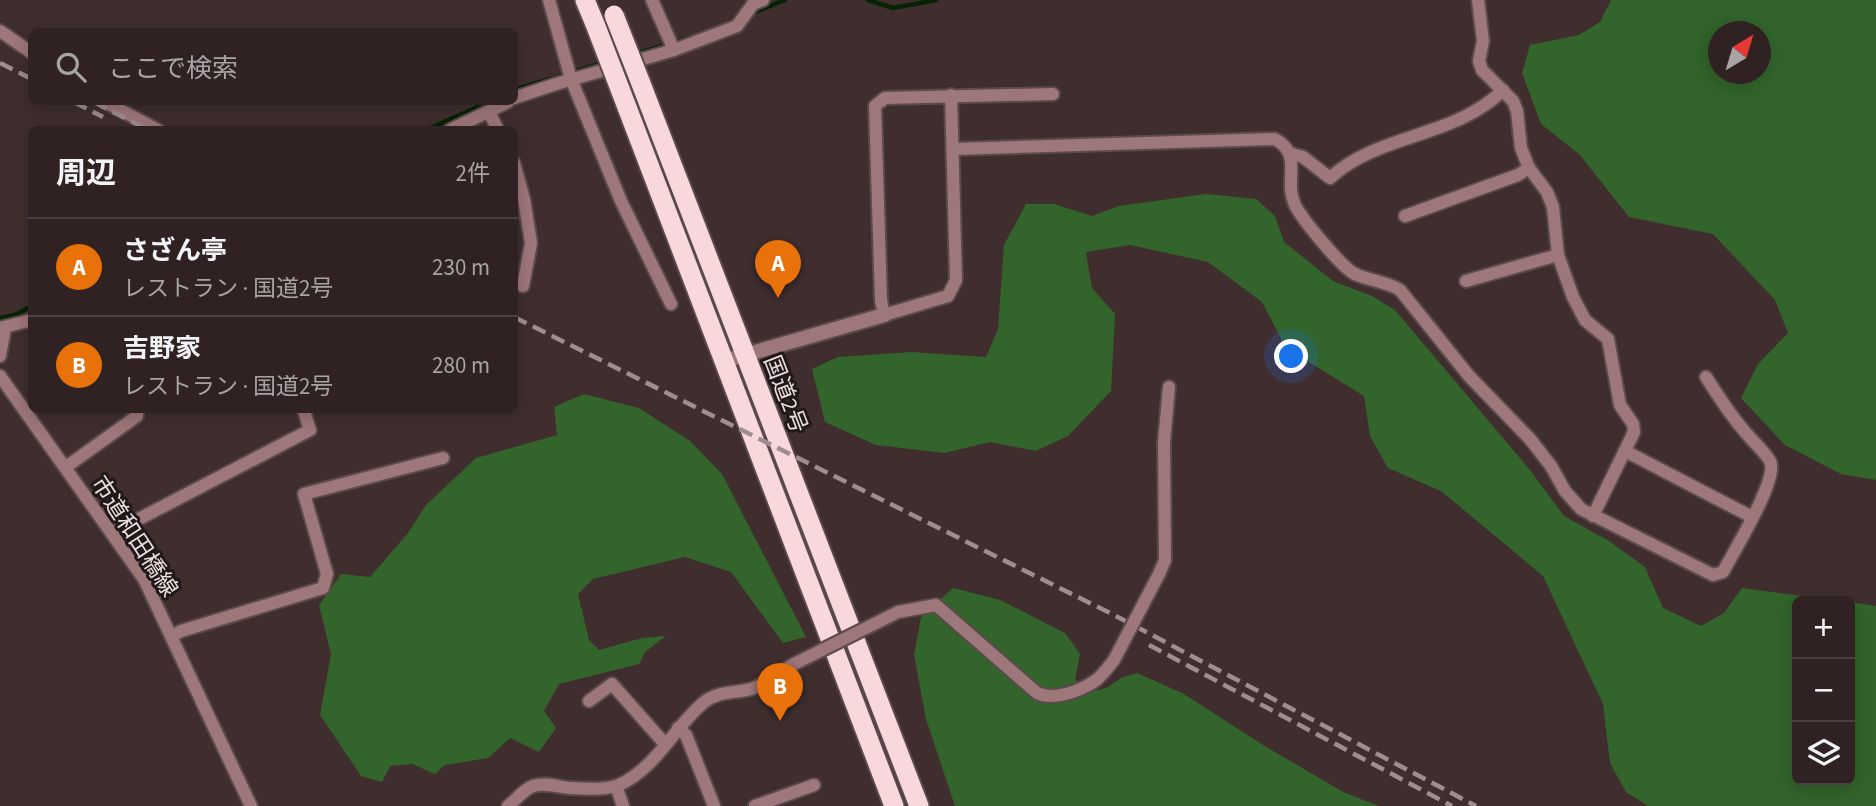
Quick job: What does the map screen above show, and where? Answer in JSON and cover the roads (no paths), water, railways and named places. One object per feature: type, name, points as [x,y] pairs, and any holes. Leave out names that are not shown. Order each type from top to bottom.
[{"type":"highway","name":"国道2号","points":[[585,0],[894,806]]},
{"type":"highway","name":"国道2号","points":[[611,7],[919,806]]},
{"type":"street","points":[[549,0],[571,80],[621,201],[671,304]]},
{"type":"street","points":[[652,0],[673,50]]},
{"type":"street","points":[[1478,0],[1483,41],[1479,61],[1482,70],[1513,101],[1517,111],[1521,148],[1529,168],[1548,192],[1553,207],[1558,255],[1585,320],[1608,339],[1620,405],[1633,424],[1634,432],[1593,516]]},
{"type":"street","points":[[518,97],[673,50],[737,26],[758,2]]},
{"type":"street","points":[[0,31],[28,50]]},
{"type":"street","points":[[1292,154],[1303,157],[1330,178],[1347,163],[1386,146],[1452,124],[1503,90]]},
{"type":"street","points":[[884,315],[881,300],[875,106],[885,98],[1054,94]]},
{"type":"street","points":[[724,361],[948,296],[956,280],[951,95]]},
{"type":"street","points":[[111,105],[150,126]]},
{"type":"street","points":[[459,126],[503,105]]},
{"type":"street","points":[[489,112],[496,126]]},
{"type":"street","points":[[954,149],[1275,139],[1286,145],[1292,154],[1290,192],[1296,207],[1346,270],[1390,284],[1400,290],[1469,376],[1530,439],[1552,466],[1565,491],[1581,509],[1713,575],[1723,572],[1752,517],[1768,486],[1771,464],[1764,452],[1737,425],[1706,377]]},
{"type":"street","points":[[1405,216],[1518,175],[1529,168]]},
{"type":"street","points":[[518,177],[531,243],[523,286]]},
{"type":"street","points":[[1466,281],[1558,255]]},
{"type":"street","points":[[0,356],[2,328],[28,321]]},
{"type":"street","name":"市道和田橋線","points":[[0,376],[144,579],[251,806]]},
{"type":"street","points":[[508,806],[531,786],[616,786],[637,775],[652,762],[678,728],[705,701],[720,694],[753,688],[774,678],[790,665],[898,612],[925,605],[936,605],[1037,693],[1055,698],[1096,680],[1114,660],[1165,560],[1164,442],[1169,387]]},
{"type":"street","points":[[65,467],[137,413]]},
{"type":"street","points":[[112,533],[310,430],[305,413]]},
{"type":"street","points":[[1625,451],[1752,517]]},
{"type":"street","points":[[172,636],[323,587],[327,574],[304,494],[443,458]]},
{"type":"street","points":[[589,701],[612,684],[666,744]]},
{"type":"street","points":[[678,728],[686,735],[714,806]]},
{"type":"street","points":[[755,806],[814,785]]},
{"type":"street","points":[[616,786],[623,806]]},
{"type":"waterway","points":[[750,14],[785,0]]},
{"type":"waterway","points":[[868,0],[893,8],[936,0]]},
{"type":"waterway","points":[[635,54],[693,37]]},
{"type":"waterway","points":[[518,89],[606,62]]},
{"type":"waterway","points":[[435,126],[482,105]]},
{"type":"waterway","points":[[0,318],[15,315],[28,308]]},
{"type":"railway","points":[[0,63],[28,77]]},
{"type":"railway","points":[[80,105],[103,117]]},
{"type":"railway","points":[[100,105],[140,126]]},
{"type":"railway","points":[[518,319],[1114,615],[1476,806]]},
{"type":"railway","points":[[1149,645],[1452,806]]},
{"type":"place","name":"さざん亭","points":[[778,298]]},
{"type":"place","name":"吉野家","points":[[780,721]]}]
